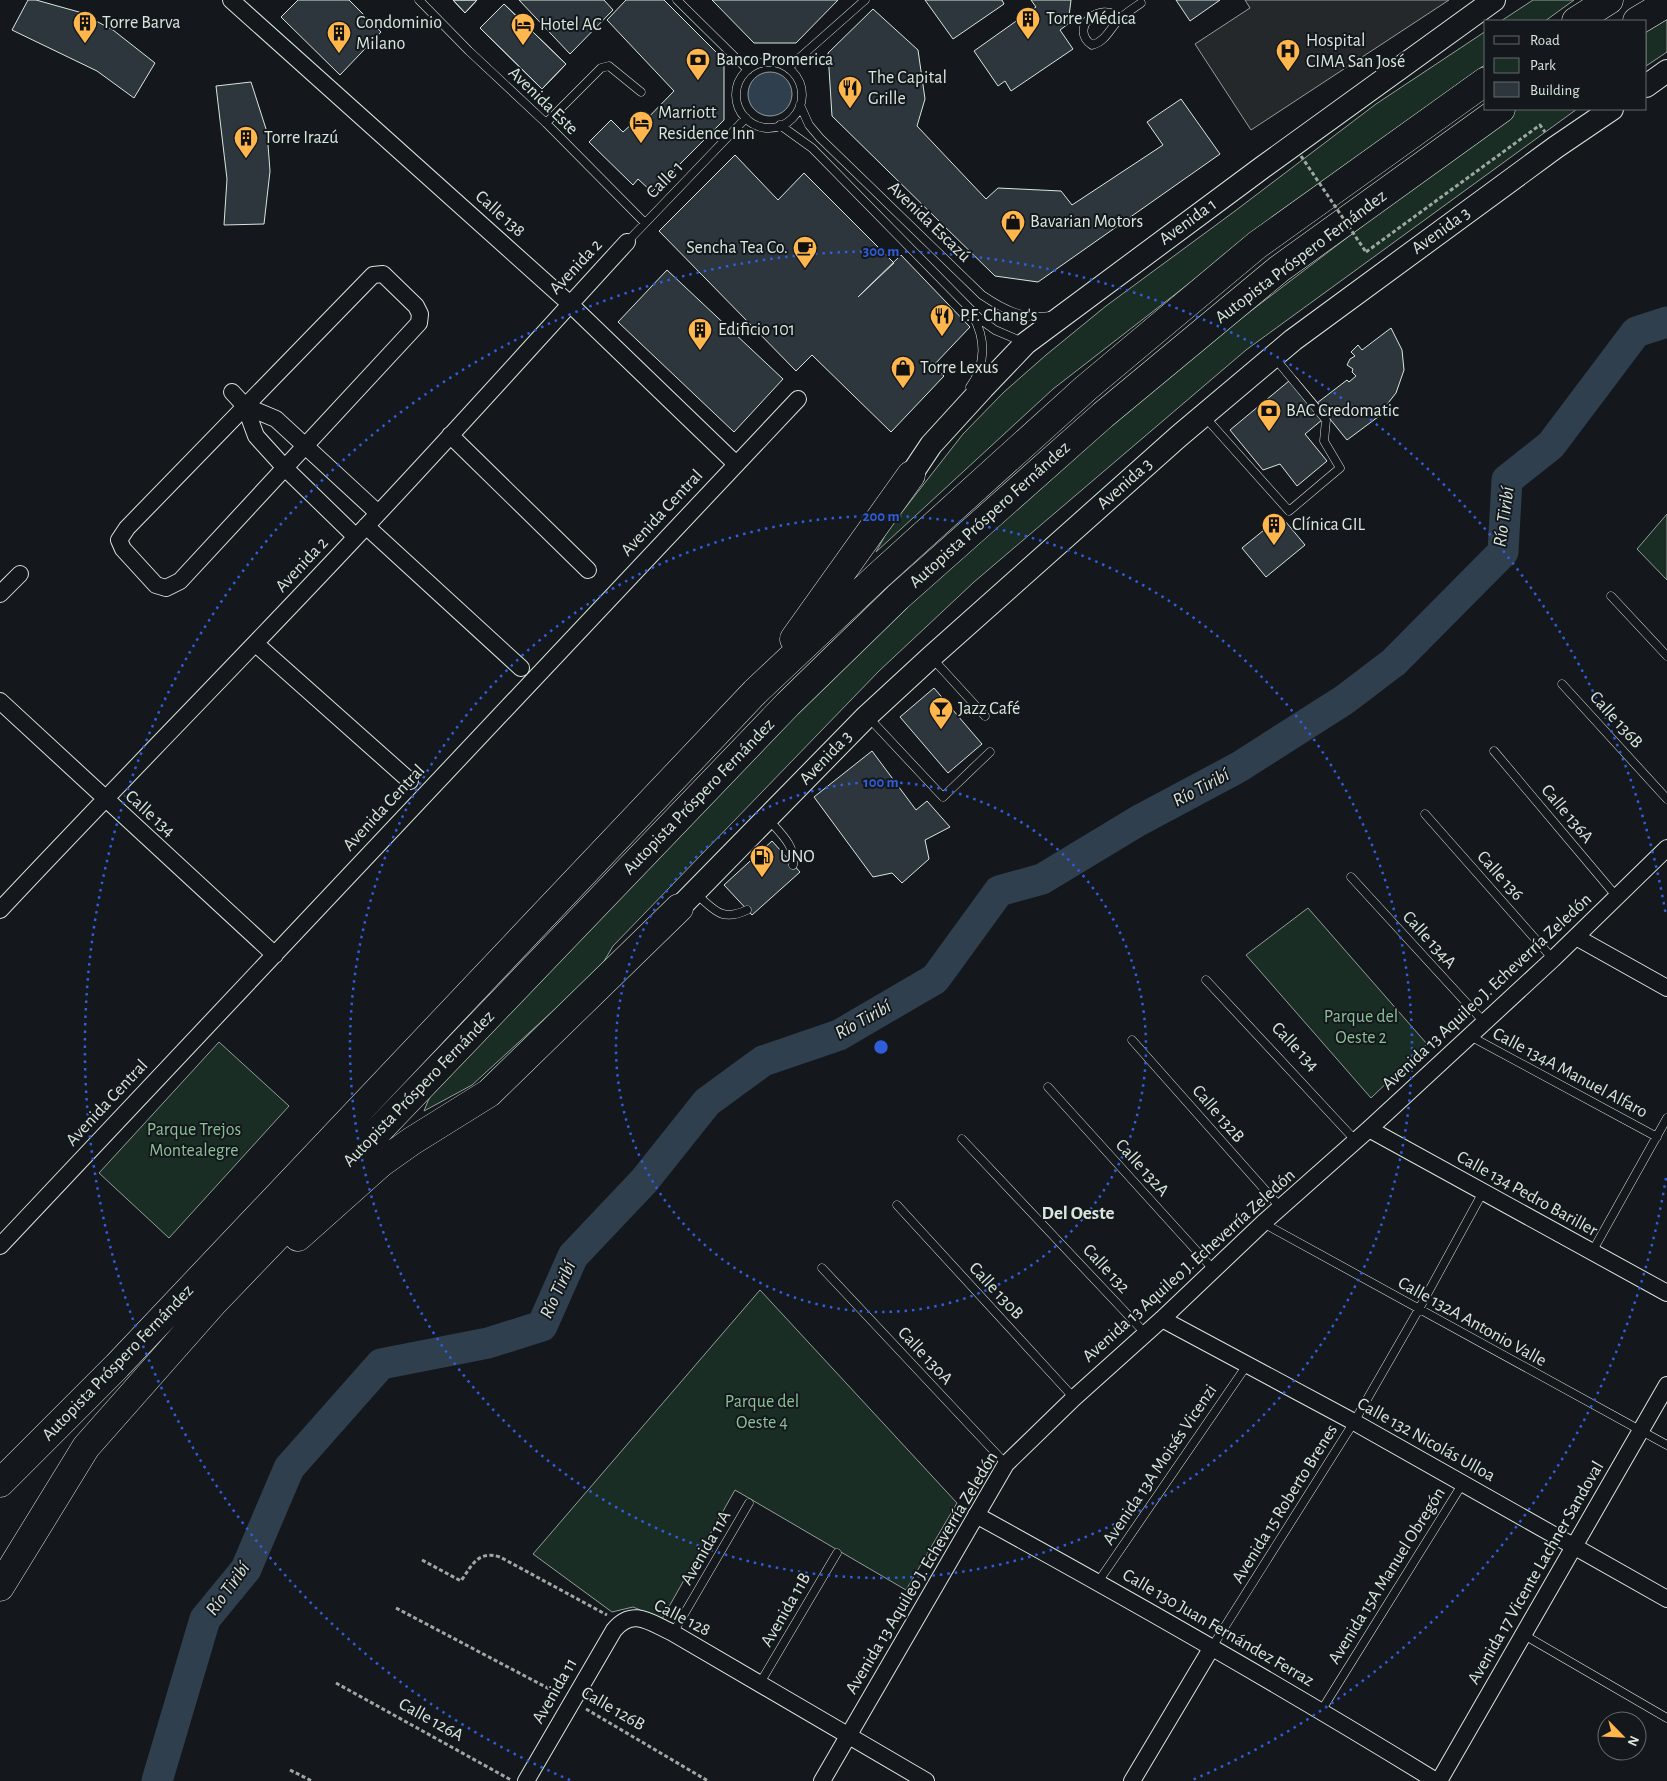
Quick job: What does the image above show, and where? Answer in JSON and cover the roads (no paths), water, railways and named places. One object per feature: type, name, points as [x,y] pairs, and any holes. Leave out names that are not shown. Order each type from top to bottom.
[{"type":"highway","points":[[1578,20],[1609,0]]},
{"type":"highway","points":[[1639,20],[1667,2]]},
{"type":"highway","name":"Autopista Próspero Fernández","points":[[0,1483],[124,1359],[756,692],[877,577],[1086,388],[1257,245],[1484,82]]},
{"type":"highway","name":"Autopista Próspero Fernández","points":[[0,1588],[86,1446],[214,1302],[788,704],[898,598],[1103,415],[1279,270],[1500,110]]},
{"type":"highway","points":[[756,692],[911,475]]},
{"type":"highway","points":[[214,1302],[311,1227],[381,1163],[412,1141],[489,1093],[686,900]]},
{"type":"street","name":"Calle 138","points":[[231,0],[570,304],[736,464]]},
{"type":"street","name":"Avenida 1","points":[[911,475],[931,445],[1026,343],[1063,314],[1494,0]]},
{"type":"street","points":[[1647,85],[1667,71]]},
{"type":"street","name":"Avenida 3","points":[[686,900],[867,716],[931,657],[1273,357],[1301,334],[1556,147],[1611,110]]},
{"type":"street","name":"Avenida 2","points":[[0,910],[104,798],[256,644],[627,242]]},
{"type":"street","points":[[383,274],[416,306],[420,314],[419,323],[305,446],[180,580],[166,588],[156,585],[123,549],[120,540],[126,528],[245,406],[374,275],[383,274]]},
{"type":"street","points":[[232,392],[245,406],[256,436],[284,468],[521,668]]},
{"type":"street","name":"Avenida Central","points":[[0,1246],[798,399]]},
{"type":"street","points":[[245,406],[276,419],[378,513]]},
{"type":"street","points":[[450,435],[588,570]]},
{"type":"street","points":[[0,594],[20,574]]},
{"type":"street","points":[[256,644],[410,781]]},
{"type":"street","name":"Calle 134","points":[[0,701],[275,955]]},
{"type":"street","name":"Avenida 13 Aquileo J. Echeverría Zeledón","points":[[822,1781],[1006,1464],[1074,1398],[1146,1334],[1263,1223],[1369,1129],[1553,959],[1667,848]]},
{"type":"street","points":[[1576,937],[1667,988]]},
{"type":"street","name":"Calle 134 Pedro Bariller","points":[[1369,1129],[1667,1293]]},
{"type":"street","name":"Calle 132 Nicolás Ulloa","points":[[1162,1319],[1354,1422],[1667,1599]]},
{"type":"street","name":"Avenida 17 Vicente Lachner Sandoval","points":[[1437,1781],[1524,1635],[1667,1385]]},
{"type":"street","name":"Calle 130 Juan Fernández Ferraz","points":[[976,1515],[1212,1647],[1437,1781]]},
{"type":"street","name":"Calle 128","points":[[620,1622],[626,1618],[640,1618],[674,1633],[926,1781]]},
{"type":"street","name":"Avenida 11","points":[[526,1781],[620,1622]]},
{"type":"street","points":[[1132,1781],[1212,1647]]},
{"type":"lane","name":"Avenida Este","points":[[419,0],[469,51],[546,123],[645,223]]},
{"type":"lane","points":[[677,0],[748,70]]},
{"type":"lane","points":[[788,68],[865,0]]},
{"type":"lane","points":[[1120,18],[1108,12],[1090,15],[1085,22],[1083,32],[1086,41],[1092,45],[1099,43],[1120,18],[1141,3]]},
{"type":"lane","points":[[767,62],[778,63],[788,68],[796,75],[802,94],[796,114],[780,126],[762,127],[746,118],[740,111],[737,94],[742,77],[757,64],[767,62]]},
{"type":"lane","points":[[546,123],[601,68],[610,66],[641,92]]},
{"type":"lane","name":"Avenida Escazú","points":[[800,105],[809,125],[820,138],[982,295],[1001,308],[1020,316],[1042,317],[1063,314]]},
{"type":"lane","name":"Calle 1","points":[[627,242],[746,118]]},
{"type":"lane","name":"Avenida Escazú","points":[[780,126],[812,148],[981,320],[1010,338],[1026,343]]},
{"type":"lane","name":"Avenida Escazú","points":[[966,392],[977,378],[983,357],[983,340],[979,326],[969,308]]},
{"type":"lane","points":[[1204,416],[1289,511],[1340,468],[1324,441],[1326,420],[1273,357]]},
{"type":"lane","points":[[931,445],[961,400]]},
{"type":"lane","points":[[1611,596],[1667,656]]},
{"type":"lane","points":[[931,657],[985,716]]},
{"type":"lane","name":"Calle 136B","points":[[1562,684],[1667,799]]},
{"type":"lane","points":[[867,716],[943,797],[990,752]]},
{"type":"lane","name":"Calle 136A","points":[[1494,751],[1617,897]]},
{"type":"lane","name":"Calle 136","points":[[1425,814],[1553,959]]},
{"type":"lane","points":[[767,818],[786,840],[793,852],[793,865]]},
{"type":"lane","name":"Calle 134A","points":[[1351,877],[1484,1022]]},
{"type":"lane","points":[[686,900],[735,916],[747,910]]},
{"type":"lane","name":"Calle 134","points":[[1206,980],[1355,1140]]},
{"type":"lane","name":"Calle 134A Manuel Alfaro","points":[[1470,1036],[1657,1137]]},
{"type":"lane","name":"Calle 132B","points":[[1132,1040],[1281,1208]]},
{"type":"lane","name":"Calle 132A","points":[[1048,1088],[1214,1270]]},
{"type":"lane","points":[[1592,1252],[1667,1118]]},
{"type":"lane","name":"Calle 132","points":[[962,1139],[1146,1334]]},
{"type":"lane","name":"Avenida 15 Roberto Brenes","points":[[1212,1647],[1354,1422],[1419,1310],[1483,1192]]},
{"type":"lane","name":"Calle 130B","points":[[897,1205],[1074,1398]]},
{"type":"lane","name":"Calle 132A Antonio Valle","points":[[1263,1223],[1667,1446]]},
{"type":"lane","name":"Calle 130A","points":[[822,1268],[1006,1464]]},
{"type":"lane","name":"Avenida 13A Moisés Vicenzi","points":[[1098,1582],[1246,1365]]},
{"type":"lane","name":"Avenida 15A Manuel Obregón","points":[[1322,1711],[1463,1483]]},
{"type":"lane","name":"Avenida 11A","points":[[674,1633],[749,1504]]},
{"type":"lane","name":"Avenida 11B","points":[[760,1683],[837,1553]]},
{"type":"lane","points":[[1524,1635],[1667,1718]]},
{"type":"water","points":[[766,72],[774,72],[786,78],[792,94],[786,110],[774,116],[766,116],[754,110],[748,98],[748,90],[754,78]]},
{"type":"waterway","name":"Río Tiribí","points":[[157,1781],[205,1619],[246,1569],[289,1468],[381,1364],[488,1343],[542,1326],[573,1256],[644,1181],[707,1102],[763,1061],[839,1035],[935,979],[999,891],[1042,879],[1138,821],[1239,767],[1344,700],[1394,662],[1503,552],[1507,480],[1551,445],[1636,332],[1667,322]]},
{"type":"place","name":"Torre Médica","points":[[1028,40]]},
{"type":"place","name":"Torre Barva","points":[[85,44]]},
{"type":"place","name":"Hotel AC","points":[[523,46]]},
{"type":"place","name":"Condominio Milano","points":[[339,54]]},
{"type":"place","name":"Hospital CIMA San José","points":[[1288,72]]},
{"type":"place","name":"Banco Promerica","points":[[698,81]]},
{"type":"place","name":"The Capital Grille","points":[[850,109]]},
{"type":"place","name":"Marriott Residence Inn","points":[[641,144]]},
{"type":"place","name":"Torre Irazú","points":[[246,159]]},
{"type":"place","name":"Bavarian Motors","points":[[1013,243]]},
{"type":"place","name":"Sencha Tea Co.","points":[[805,269]]},
{"type":"place","name":"P.F. Chang's","points":[[942,337]]},
{"type":"place","name":"Edificio 101","points":[[700,351]]},
{"type":"place","name":"Torre Lexus","points":[[903,389]]},
{"type":"place","name":"BAC Credomatic","points":[[1269,432]]},
{"type":"place","name":"Clínica GIL","points":[[1274,546]]},
{"type":"place","name":"Jazz Café","points":[[941,730]]},
{"type":"place","name":"UNO","points":[[762,878]]},
{"type":"district","name":"Del Oeste","points":[[1078,1213]]},
{"type":"park label","name":"Parque del Oeste 2","points":[[1361,1027]]},
{"type":"park label","name":"Parque Trejos Montealegre","points":[[194,1140]]},
{"type":"park label","name":"Parque del Oeste 4","points":[[762,1412]]}]
